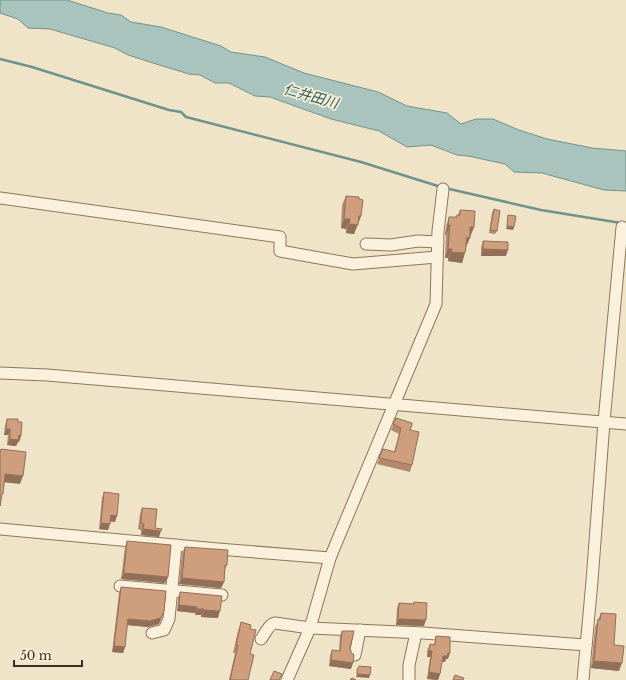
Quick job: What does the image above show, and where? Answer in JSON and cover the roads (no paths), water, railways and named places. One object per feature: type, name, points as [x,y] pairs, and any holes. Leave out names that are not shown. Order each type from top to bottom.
[{"type":"street","points":[[287,680],[310,628],[330,558],[436,304],[437,257],[443,189]]},
{"type":"street","points":[[0,198],[280,237],[280,251],[353,264],[437,257]]},
{"type":"street","points":[[583,680],[604,422],[622,227]]},
{"type":"street","points":[[366,244],[391,246],[418,241],[438,242]]},
{"type":"street","points":[[0,373],[47,375],[626,424]]},
{"type":"street","points":[[0,529],[330,558]]},
{"type":"street","points":[[152,633],[164,630],[170,614],[176,545]]},
{"type":"street","points":[[120,586],[222,595]]},
{"type":"street","points":[[262,639],[273,623],[310,628],[416,633],[586,645]]},
{"type":"street","points":[[355,655],[360,630]]},
{"type":"street","points":[[409,680],[409,665],[416,633]]},
{"type":"water","name":"仁井田川","points":[[0,0],[67,0],[108,13],[121,15],[131,22],[161,27],[221,46],[231,52],[265,57],[304,73],[378,92],[407,106],[447,113],[461,124],[476,119],[493,119],[519,130],[547,139],[592,148],[626,151],[626,191],[604,190],[542,173],[514,172],[505,164],[457,155],[431,145],[407,147],[379,131],[331,119],[270,97],[255,96],[229,83],[215,83],[200,75],[189,74],[153,63],[128,55],[115,48],[50,29],[28,28],[18,19],[0,13]]},
{"type":"waterway","points":[[0,59],[32,67],[169,110],[181,112],[186,117],[361,162],[441,187]]},
{"type":"waterway","points":[[445,188],[541,210],[621,223]]}]
